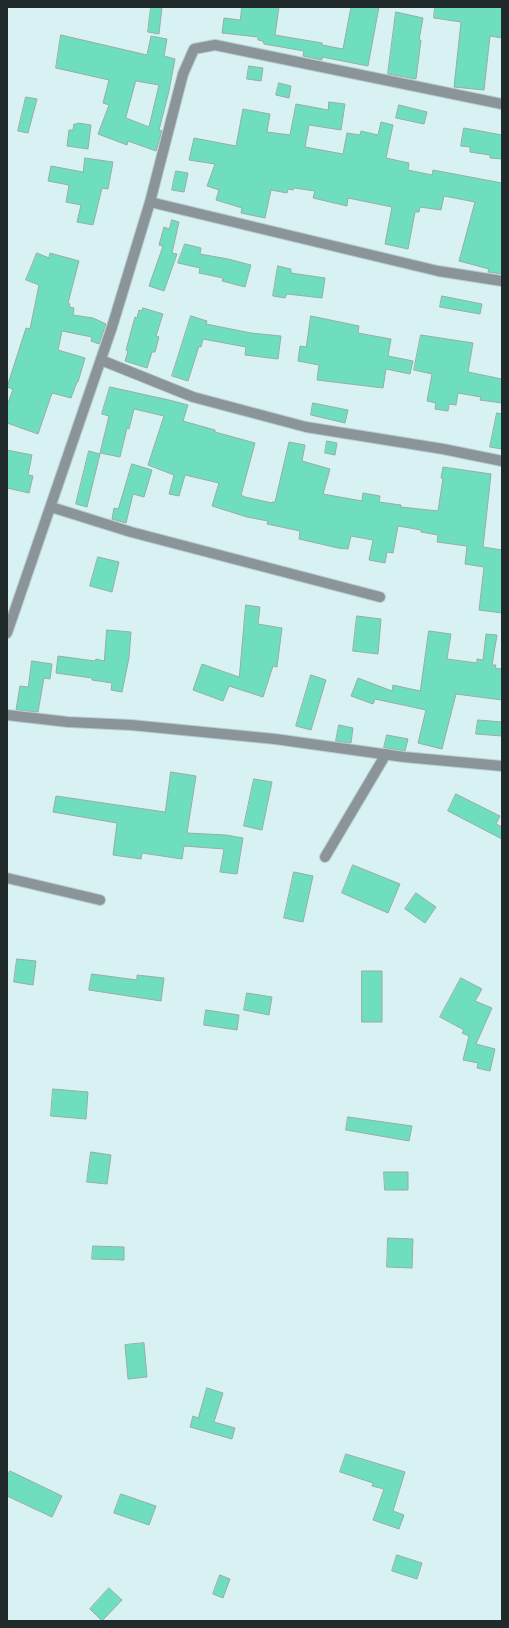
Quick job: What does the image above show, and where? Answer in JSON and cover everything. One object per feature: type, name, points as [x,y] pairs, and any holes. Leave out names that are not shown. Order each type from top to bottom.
[{"type":"street","points":[[7,633],[101,360],[150,202],[183,74],[194,49],[215,45],[502,104]]},
{"type":"street","points":[[150,202],[438,271],[502,281]]},
{"type":"street","points":[[101,360],[194,397],[306,427],[502,461]]},
{"type":"street","points":[[50,507],[131,532],[380,597]]},
{"type":"street","points":[[7,715],[68,722],[131,725],[275,739],[404,757],[502,766]]},
{"type":"street","points":[[325,857],[386,754]]},
{"type":"street","points":[[7,878],[100,900]]},
{"type":"building","points":[[151,7],[162,7],[159,34],[148,32]]},
{"type":"building","points":[[242,7],[279,7],[275,35],[322,43],[322,45],[343,49],[351,7],[379,7],[368,66],[322,57],[322,60],[303,56],[304,51],[264,44],[263,41],[258,40],[258,37],[222,33],[224,18],[240,20]]},
{"type":"building","points":[[435,7],[502,7],[502,38],[490,36],[484,90],[454,87],[461,22],[434,18]]},
{"type":"building","points":[[396,12],[423,18],[419,40],[421,40],[416,79],[388,74]]},
{"type":"building","points":[[61,35],[147,55],[151,36],[167,39],[164,56],[175,59],[159,130],[162,131],[156,151],[128,141],[127,145],[98,134],[109,105],[103,103],[109,80],[56,68]],"holes":[[[136,81],[159,85],[149,127],[126,118]]]},
{"type":"building","points":[[249,66],[263,68],[261,81],[247,79]]},
{"type":"building","points":[[279,83],[291,86],[289,98],[276,95]]},
{"type":"building","points":[[26,97],[37,99],[28,133],[18,131]]},
{"type":"building","points":[[329,102],[345,104],[341,130],[309,125],[305,147],[343,154],[347,133],[360,135],[361,131],[378,135],[381,122],[393,125],[386,158],[409,163],[408,170],[432,175],[433,170],[502,183],[502,274],[488,272],[489,269],[459,261],[475,202],[444,196],[441,210],[420,207],[419,212],[415,212],[408,249],[385,244],[392,207],[348,198],[347,206],[313,198],[315,191],[294,188],[293,190],[288,189],[287,193],[271,190],[265,218],[241,213],[242,208],[216,200],[219,190],[207,186],[215,164],[189,160],[194,138],[236,146],[243,109],[270,114],[267,132],[290,135],[296,104],[328,110]]},
{"type":"building","points":[[399,105],[427,112],[424,124],[396,118]]},
{"type":"building","points":[[78,123],[91,125],[88,149],[67,146],[69,130],[73,130],[74,124]]},
{"type":"building","points":[[464,128],[502,135],[502,159],[490,158],[490,155],[470,152],[470,147],[461,146]]},
{"type":"building","points":[[85,158],[113,162],[108,189],[102,188],[93,225],[77,222],[81,205],[66,202],[69,185],[48,181],[51,166],[83,172]]},
{"type":"building","points":[[176,171],[188,173],[184,192],[172,190]]},
{"type":"building","points":[[172,220],[179,222],[172,253],[177,254],[164,291],[149,286],[163,246],[159,245],[164,227],[169,229]]},
{"type":"building","points":[[185,244],[201,248],[200,254],[251,265],[245,287],[222,281],[223,278],[199,273],[200,268],[178,263]]},
{"type":"building","points":[[37,253],[49,258],[50,253],[79,261],[68,303],[70,304],[69,307],[74,308],[73,315],[93,318],[106,324],[99,344],[91,341],[92,337],[62,331],[58,350],[85,358],[78,382],[71,398],[52,393],[38,434],[7,423],[7,406],[13,389],[7,387],[26,328],[30,329],[39,285],[26,280]]},
{"type":"building","points":[[278,266],[291,269],[291,273],[325,278],[322,298],[287,294],[285,298],[273,296]]},
{"type":"building","points":[[442,296],[482,304],[480,314],[440,307]]},
{"type":"building","points":[[143,308],[163,314],[156,336],[159,337],[155,352],[152,352],[147,368],[125,361],[128,351],[126,350],[135,317],[137,318],[139,310],[142,311]]},
{"type":"building","points":[[191,316],[207,321],[206,324],[251,333],[281,336],[278,359],[245,355],[246,347],[203,339],[201,347],[199,346],[188,381],[172,376]]},
{"type":"building","points":[[311,316],[359,326],[358,333],[391,339],[388,356],[413,361],[410,374],[386,369],[383,388],[317,380],[319,365],[298,361],[300,346],[306,347]]},
{"type":"building","points":[[421,335],[473,343],[468,372],[502,379],[502,403],[480,400],[481,397],[458,393],[456,405],[449,404],[448,411],[435,409],[436,403],[427,401],[432,374],[414,370]]},
{"type":"building","points":[[110,387],[188,405],[183,421],[255,443],[241,495],[245,497],[272,503],[275,502],[289,442],[305,445],[302,461],[330,469],[323,494],[362,501],[363,493],[380,496],[379,502],[401,505],[401,507],[438,511],[443,478],[441,478],[443,467],[491,474],[483,547],[502,550],[502,613],[479,610],[484,567],[465,564],[467,546],[437,542],[438,535],[398,526],[393,553],[387,552],[385,563],[369,560],[373,540],[351,536],[348,549],[338,548],[299,539],[300,531],[267,524],[268,521],[247,517],[212,506],[219,483],[185,475],[179,496],[169,494],[174,475],[148,465],[164,416],[134,409],[129,429],[127,428],[120,457],[100,453],[109,416],[102,414]]},
{"type":"building","points":[[313,403],[348,410],[345,423],[311,415]]},
{"type":"building","points":[[497,413],[502,414],[502,449],[490,447]]},
{"type":"building","points":[[327,441],[337,443],[335,455],[325,453]]},
{"type":"building","points":[[7,450],[32,455],[28,475],[33,476],[29,493],[7,488]]},
{"type":"building","points":[[89,451],[100,454],[87,507],[76,504]]},
{"type":"building","points":[[132,464],[152,470],[144,497],[133,494],[126,523],[112,519],[114,508],[118,509]]},
{"type":"building","points":[[98,557],[119,562],[112,592],[90,586]]},
{"type":"building","points":[[246,605],[260,607],[258,624],[282,628],[277,667],[273,666],[263,697],[229,686],[223,701],[193,690],[202,664],[239,677]]},
{"type":"building","points":[[357,616],[381,619],[378,654],[353,651]]},
{"type":"building","points":[[107,630],[131,632],[129,658],[122,692],[111,690],[112,683],[92,680],[92,678],[56,673],[58,656],[104,661]]},
{"type":"building","points":[[429,631],[451,634],[447,659],[477,663],[477,659],[483,660],[486,634],[497,635],[492,665],[496,665],[495,668],[502,669],[502,700],[456,694],[442,749],[418,743],[426,710],[375,699],[373,704],[351,696],[358,678],[392,691],[393,685],[420,691]]},
{"type":"building","points":[[32,661],[52,664],[50,679],[44,678],[38,712],[16,710],[20,686],[28,687]]},
{"type":"building","points":[[311,675],[326,680],[311,730],[296,726]]},
{"type":"building","points":[[478,720],[502,722],[502,736],[476,734]]},
{"type":"building","points":[[339,725],[353,728],[351,743],[336,741]]},
{"type":"building","points":[[387,735],[408,739],[405,751],[384,748]]},
{"type":"building","points":[[171,772],[196,776],[187,833],[226,835],[243,838],[237,874],[220,872],[224,849],[184,846],[182,859],[142,853],[141,859],[113,855],[117,823],[53,812],[56,796],[165,812]]},
{"type":"building","points":[[254,779],[272,782],[262,830],[244,826]]},
{"type":"building","points":[[456,794],[500,816],[496,824],[502,827],[502,839],[448,811]]},
{"type":"building","points":[[353,865],[400,884],[388,913],[342,893]]},
{"type":"building","points":[[294,872],[313,876],[303,922],[284,918]]},
{"type":"building","points":[[416,893],[436,907],[425,923],[405,909]]},
{"type":"building","points":[[17,959],[36,961],[33,985],[14,982]]},
{"type":"building","points":[[362,971],[382,971],[382,1022],[362,1022]]},
{"type":"building","points":[[92,974],[137,980],[137,975],[164,978],[161,1001],[89,990]]},
{"type":"building","points":[[461,978],[482,989],[475,1001],[492,1008],[476,1044],[495,1049],[490,1071],[477,1068],[478,1063],[463,1060],[469,1036],[462,1033],[464,1030],[440,1017]]},
{"type":"building","points":[[247,993],[272,997],[269,1015],[244,1010]]},
{"type":"building","points":[[206,1010],[239,1015],[237,1030],[204,1025]]},
{"type":"building","points":[[53,1089],[88,1092],[86,1119],[51,1116]]},
{"type":"building","points":[[348,1117],[412,1126],[409,1141],[346,1130]]},
{"type":"building","points":[[91,1152],[111,1155],[107,1184],[87,1182]]},
{"type":"building","points":[[384,1172],[408,1172],[408,1190],[385,1190]]},
{"type":"building","points":[[388,1238],[413,1239],[412,1268],[387,1267]]},
{"type":"building","points":[[93,1246],[124,1247],[124,1260],[92,1259]]},
{"type":"building","points":[[144,1343],[147,1377],[128,1379],[125,1345]]},
{"type":"building","points":[[207,1388],[223,1393],[214,1422],[235,1428],[232,1439],[190,1427],[193,1416],[198,1418]]},
{"type":"building","points":[[346,1454],[405,1472],[393,1511],[404,1515],[399,1529],[373,1520],[384,1489],[372,1486],[373,1483],[340,1472]]},
{"type":"building","points":[[10,1471],[62,1496],[52,1517],[7,1496],[7,1477]]},
{"type":"building","points":[[121,1494],[156,1506],[149,1525],[114,1513]]},
{"type":"building","points":[[397,1555],[422,1563],[417,1579],[392,1571]]},
{"type":"building","points":[[220,1575],[230,1579],[223,1598],[213,1594]]},
{"type":"building","points":[[109,1588],[122,1600],[102,1621],[90,1609]]}]
